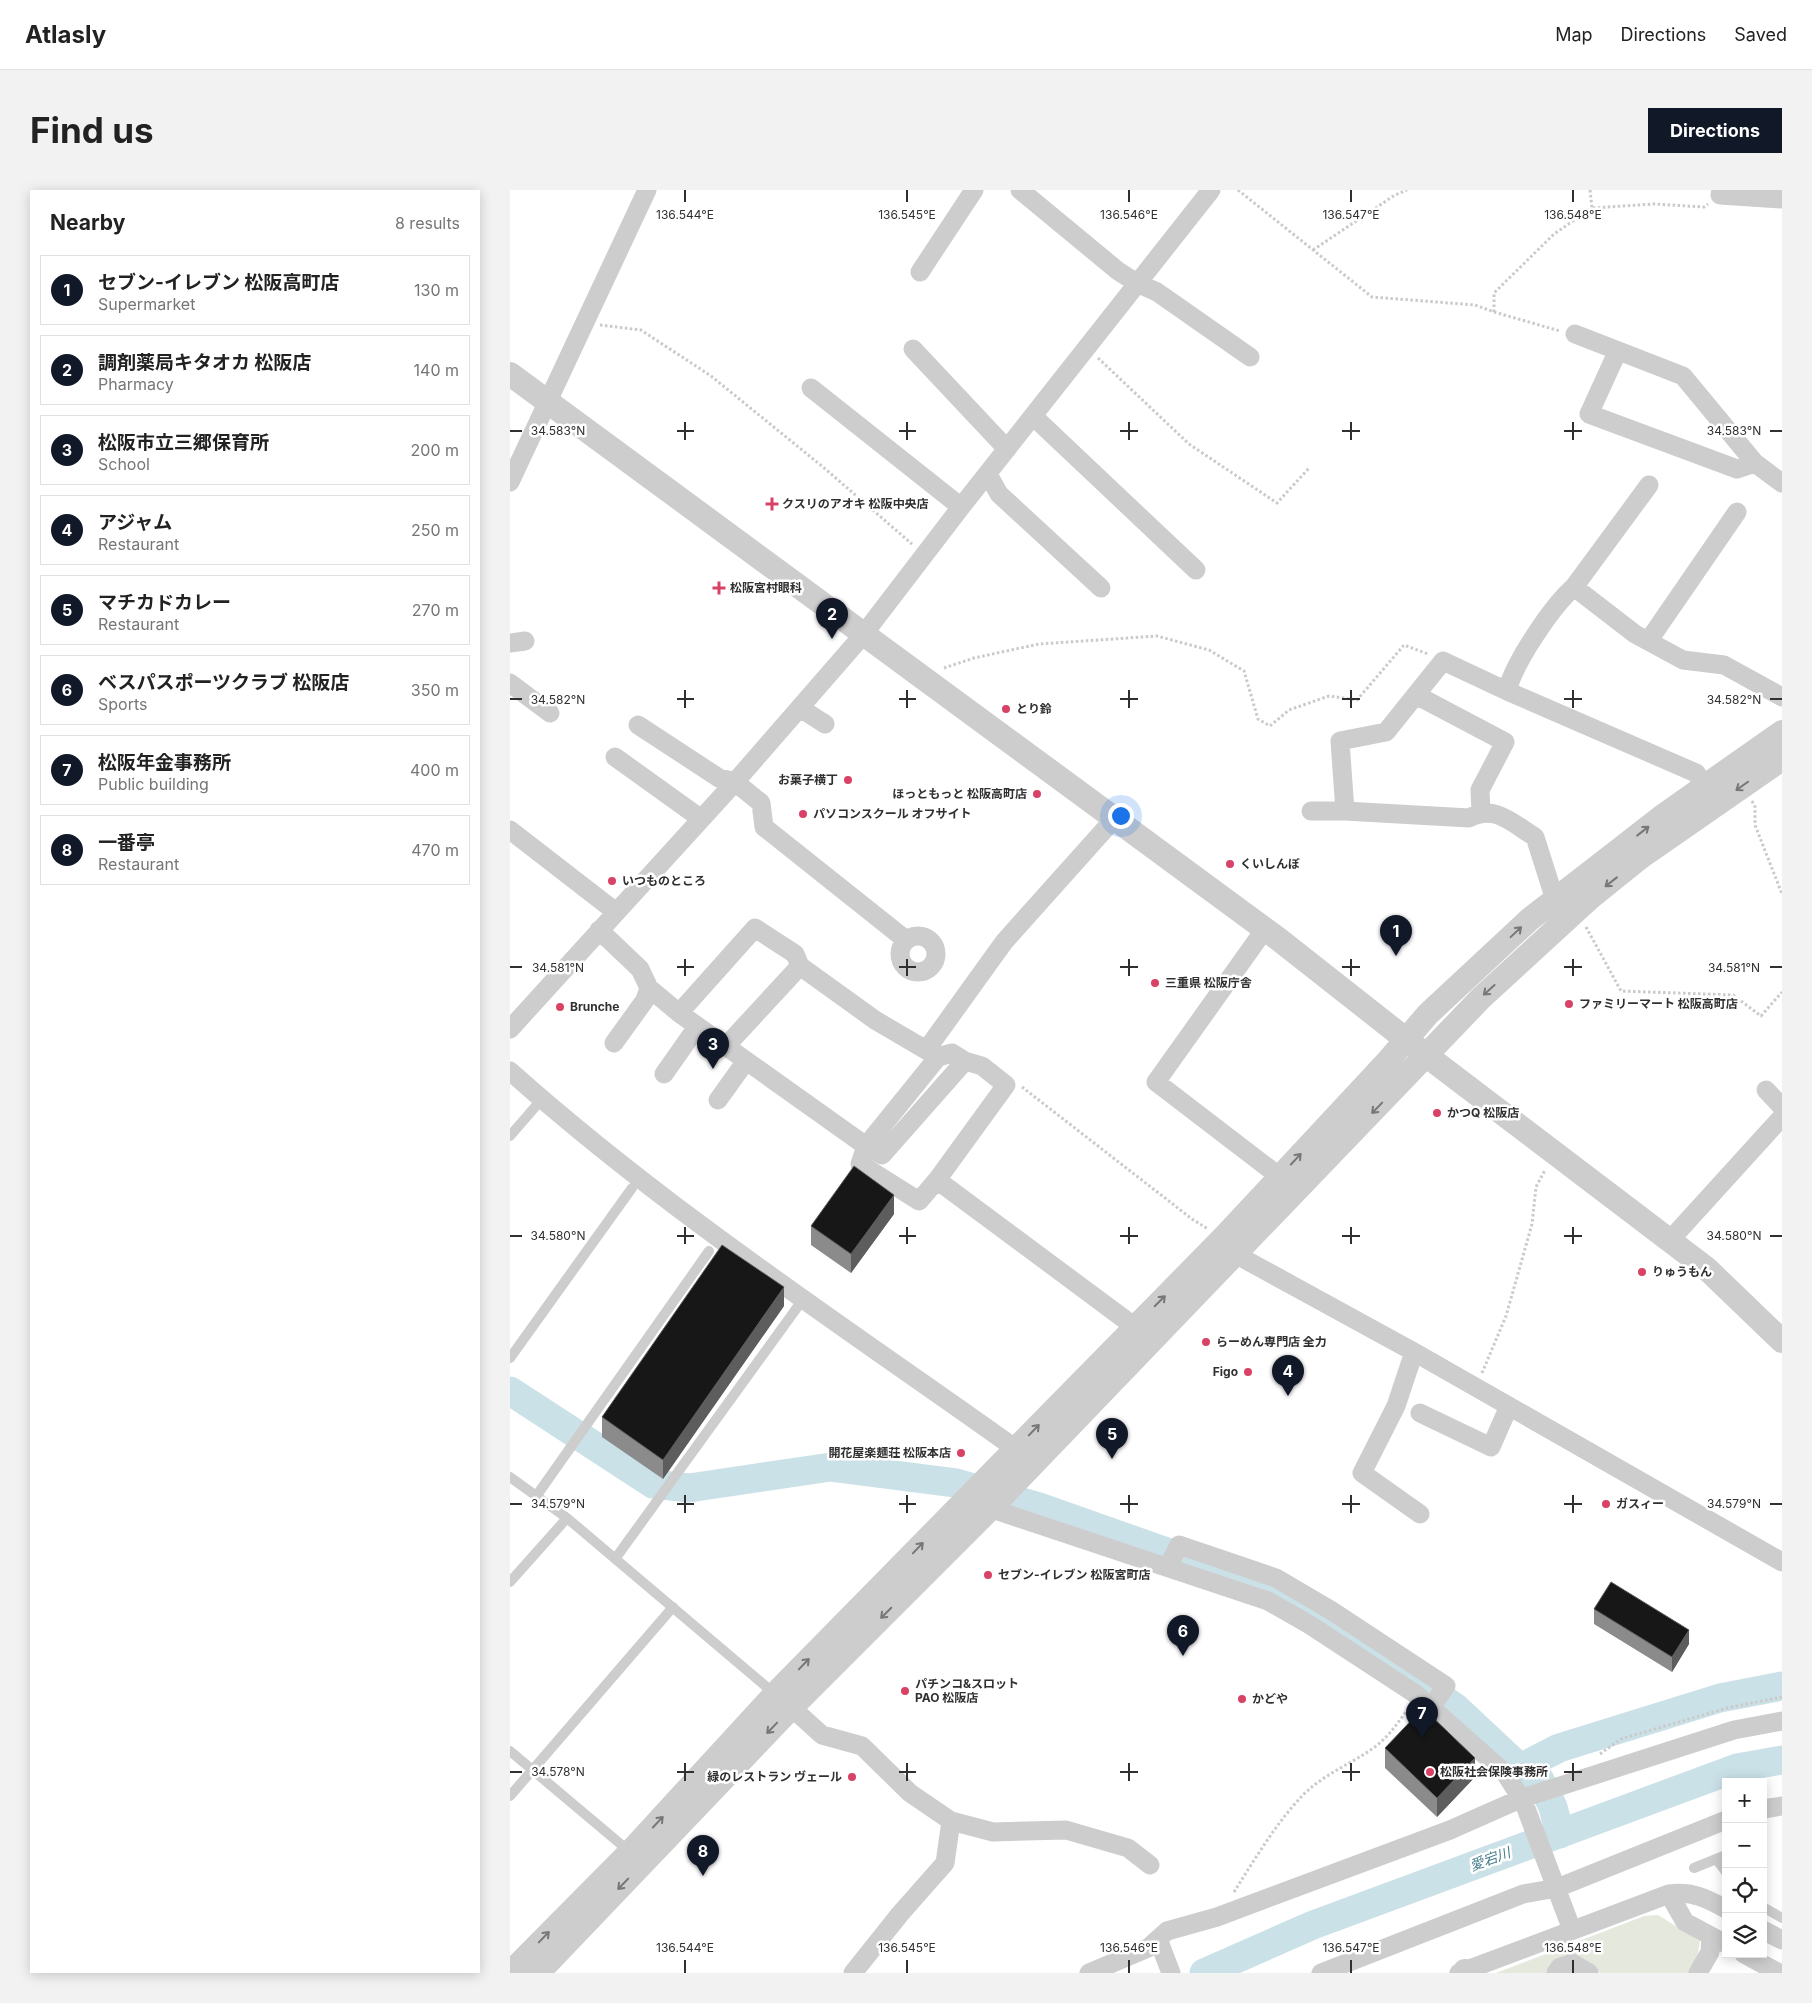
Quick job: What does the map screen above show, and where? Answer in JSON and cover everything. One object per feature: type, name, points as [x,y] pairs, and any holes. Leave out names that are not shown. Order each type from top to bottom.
[{"type":"street","points":[[510,482],[647,190]]},
{"type":"street","points":[[920,272],[974,190]]},
{"type":"street","points":[[1020,190],[1118,271],[1137,284],[1157,292],[1250,358]]},
{"type":"street","points":[[510,1028],[700,818],[735,782],[863,635],[925,556],[960,507],[1034,417],[1211,190]]},
{"type":"street","points":[[1721,192],[1782,199]]},
{"type":"street","points":[[1575,334],[1683,376],[1755,463],[1782,483]]},
{"type":"street","points":[[914,349],[1007,450]]},
{"type":"street","points":[[1615,357],[1589,414],[1737,469],[1755,463]]},
{"type":"street","points":[[510,374],[548,400],[863,635],[1265,929],[1427,1056],[1671,1239],[1779,1330]]},
{"type":"street","points":[[810,388],[960,507]]},
{"type":"street","points":[[1034,417],[1196,570]]},
{"type":"street","points":[[988,474],[999,494],[1101,588]]},
{"type":"street","points":[[1507,691],[1511,676],[1561,598],[1574,586],[1649,485]]},
{"type":"street","points":[[1649,640],[1737,512]]},
{"type":"street","points":[[1574,586],[1635,634],[1683,660],[1724,665],[1782,697]]},
{"type":"street","points":[[1345,811],[1340,741],[1386,732],[1444,661],[1507,691],[1696,773],[1705,786]]},
{"type":"street","points":[[510,683],[550,713]]},
{"type":"street","points":[[1416,695],[1505,742],[1480,790],[1481,811]]},
{"type":"street","points":[[800,708],[825,724]]},
{"type":"street","points":[[638,726],[719,778],[735,782],[761,803],[764,827],[906,940]]},
{"type":"street","points":[[538,1973],[967,1498],[1280,1177],[1407,1040],[1428,1014],[1530,919],[1705,786],[1782,732]]},
{"type":"street","points":[[615,757],[700,818]]},
{"type":"street","points":[[510,1972],[783,1701],[993,1506],[1481,998],[1576,911],[1641,858],[1782,758]]},
{"type":"street","points":[[1311,811],[1345,811],[1468,818],[1481,811],[1495,812],[1535,836],[1555,900]]},
{"type":"street","points":[[679,1013],[755,928],[796,954],[800,966],[875,1020],[932,1053],[952,1053],[964,1061],[982,1066],[1006,1085],[937,1180],[919,1201],[860,1164],[866,1146],[932,1053],[1004,942],[1114,819]]},
{"type":"street","points":[[510,830],[616,912]]},
{"type":"street","points":[[1265,929],[1156,1082],[1280,1177]]},
{"type":"street","points":[[599,930],[640,969],[649,988],[679,1013],[866,1146],[882,1155],[964,1061]]},
{"type":"street","points":[[726,1046],[800,966]]},
{"type":"street","points":[[614,1042],[645,1000],[649,988]]},
{"type":"street","points":[[664,1074],[697,1027]]},
{"type":"street","points":[[718,1100],[746,1060]]},
{"type":"street","points":[[510,1071],[542,1099],[701,1225],[1016,1449]]},
{"type":"street","points":[[1766,1090],[1782,1106]]},
{"type":"street","points":[[1671,1239],[1782,1117]]},
{"type":"street","points":[[937,1180],[1135,1327]]},
{"type":"street","points":[[1235,1254],[1414,1352],[1782,1562]]},
{"type":"street","points":[[1414,1352],[1396,1406],[1362,1473],[1420,1514]]},
{"type":"street","points":[[1420,1414],[1491,1447],[1509,1406]]},
{"type":"street","points":[[967,1498],[1268,1601],[1310,1624],[1427,1702],[1505,1773],[1526,1799],[1572,1930]]},
{"type":"street","points":[[1168,1566],[1179,1545],[1276,1578],[1321,1604],[1446,1686],[1427,1702]]},
{"type":"street","points":[[1236,1589],[1243,1567]]},
{"type":"street","points":[[1310,1624],[1321,1604]]},
{"type":"street","points":[[1377,1667],[1388,1648]]},
{"type":"street","points":[[783,1701],[822,1735],[862,1746],[910,1793],[951,1821],[993,1832],[1066,1830],[1128,1848],[1150,1865]]},
{"type":"street","points":[[1089,1973],[1148,1948],[1167,1932],[1217,1917],[1450,1830],[1526,1799],[1734,1730],[1782,1721]]},
{"type":"street","points":[[1767,1808],[1782,1806]]},
{"type":"street","points":[[853,1973],[900,1914],[945,1863],[951,1821]]},
{"type":"street","points":[[1321,1973],[1523,1894],[1557,1888],[1722,1822]]},
{"type":"street","points":[[1463,1972],[1669,1894],[1685,1892],[1708,1899],[1722,1907]]},
{"type":"street","points":[[1669,1894],[1685,1922],[1718,1940],[1698,1973]]},
{"type":"street","points":[[1767,1932],[1782,1940]]},
{"type":"street","points":[[1158,1940],[1171,1973]]},
{"type":"street","points":[[1751,1958],[1778,1973]]},
{"type":"street","points":[[1556,1973],[1560,1967],[1572,1963],[1589,1973]]},
{"type":"lane","points":[[510,1136],[542,1099]]},
{"type":"lane","points":[[510,1358],[632,1188]]},
{"type":"lane","points":[[537,1495],[709,1251]]},
{"type":"lane","points":[[615,1559],[804,1298]]},
{"type":"lane","points":[[510,1477],[567,1518],[783,1701]]},
{"type":"lane","points":[[510,1582],[567,1518]]},
{"type":"lane","points":[[510,1796],[674,1607]]},
{"type":"lane","points":[[510,1751],[630,1852]]},
{"type":"lane","points":[[1694,1868],[1722,1857]]},
{"type":"lane","points":[[1767,1909],[1782,1918]]},
{"type":"path","points":[[1238,190],[1372,297],[1475,305],[1575,334]]},
{"type":"path","points":[[1314,250],[1395,195],[1407,190]]},
{"type":"path","points":[[1590,190],[1592,208]]},
{"type":"path","points":[[1494,312],[1494,293],[1554,234],[1592,208],[1654,204],[1704,207],[1721,192]]},
{"type":"path","points":[[583,324],[641,330],[711,376],[823,467],[925,556]]},
{"type":"path","points":[[1087,347],[1190,444],[1277,503],[1310,467]]},
{"type":"path","points":[[919,676],[974,658],[1040,644],[1157,636],[1209,650],[1244,671],[1258,719],[1270,726],[1289,710],[1329,696],[1357,700],[1404,645],[1444,661]]},
{"type":"path","points":[[1744,785],[1755,806],[1755,825],[1782,894]]},
{"type":"path","points":[[1576,911],[1621,991],[1733,995],[1761,1016],[1782,992]]},
{"type":"path","points":[[1017,1082],[1192,1219],[1212,1231]]},
{"type":"path","points":[[1476,1387],[1506,1316],[1532,1224],[1536,1187],[1548,1164]]},
{"type":"path","points":[[1592,1760],[1621,1739],[1727,1708],[1782,1696]]},
{"type":"path","points":[[1233,1892],[1266,1843],[1303,1795],[1336,1769],[1372,1749],[1427,1702]]},
{"type":"shaded area","points":[[1658,1915],[1700,1941],[1697,1960],[1690,1973],[1601,1973],[1565,1955],[1557,1958],[1548,1973],[1496,1973],[1644,1916]]},
{"type":"building","points":[[854,1166],[894,1195],[851,1254],[811,1226]]},
{"type":"building","points":[[722,1245],[784,1287],[663,1460],[602,1417]]},
{"type":"building","points":[[1611,1582],[1689,1630],[1672,1657],[1594,1609]]},
{"type":"building","name":"松阪社会保険事務所","points":[[1423,1708],[1475,1758],[1437,1798],[1385,1748]]},
{"type":"waterway","points":[[510,1391],[653,1484],[689,1488],[831,1467],[956,1483],[1039,1507],[1272,1589],[1345,1630],[1456,1708],[1520,1768],[1540,1780],[1553,1807],[1560,1834]]},
{"type":"waterway","points":[[1520,1768],[1559,1748],[1720,1698],[1782,1686]]},
{"type":"waterway","name":"愛宕川","points":[[1204,1973],[1313,1925],[1737,1768],[1782,1760]]},
{"type":"place","name":"クスリのアオキ 松阪中央店","points":[[772,504]]},
{"type":"place","name":"松阪宮村眼科","points":[[719,588]]},
{"type":"place","name":"調剤薬局キタオカ 松阪店","points":[[832,639]]},
{"type":"place","name":"とり鈴","points":[[1006,709]]},
{"type":"place","name":"お菓子横丁","points":[[848,780]]},
{"type":"place","name":"ほっともっと 松阪高町店","points":[[1037,794]]},
{"type":"place","name":"パソコンスクール オフサイト","points":[[803,814]]},
{"type":"place","name":"くいしんぼ","points":[[1230,864]]},
{"type":"place","name":"いつものところ","points":[[612,881]]},
{"type":"place","name":"セブン-イレブン 松阪高町店","points":[[1396,956]]},
{"type":"place","name":"三重県 松阪庁舎","points":[[1155,983]]},
{"type":"place","name":"ファミリーマート 松阪高町店","points":[[1569,1004]]},
{"type":"place","name":"Brunche","points":[[560,1007]]},
{"type":"place","name":"松阪市立三郷保育所","points":[[713,1069]]},
{"type":"place","name":"かつQ 松阪店","points":[[1437,1113]]},
{"type":"place","name":"りゅうもん","points":[[1642,1272]]},
{"type":"place","name":"らーめん専門店 全力","points":[[1206,1342]]},
{"type":"place","name":"Figo","points":[[1248,1372]]},
{"type":"place","name":"アジャム","points":[[1288,1396]]},
{"type":"place","name":"開花屋楽麺荘 松阪本店","points":[[961,1453]]},
{"type":"place","name":"マチカドカレー","points":[[1112,1459]]},
{"type":"place","name":"ガスィー","points":[[1606,1504]]},
{"type":"place","name":"セブン-イレブン 松阪宮町店","points":[[988,1575]]},
{"type":"place","name":"ベスパスポーツクラブ 松阪店","points":[[1183,1656]]},
{"type":"place","name":"パチンコ&スロット PAO 松阪店","points":[[905,1691]]},
{"type":"place","name":"かどや","points":[[1242,1699]]},
{"type":"place","name":"松阪年金事務所","points":[[1422,1738]]},
{"type":"place","name":"松阪社会保険事務所","points":[[1430,1772]]},
{"type":"place","name":"緑のレストラン ヴェール","points":[[852,1777]]},
{"type":"place","name":"一番亭","points":[[703,1876]]}]
